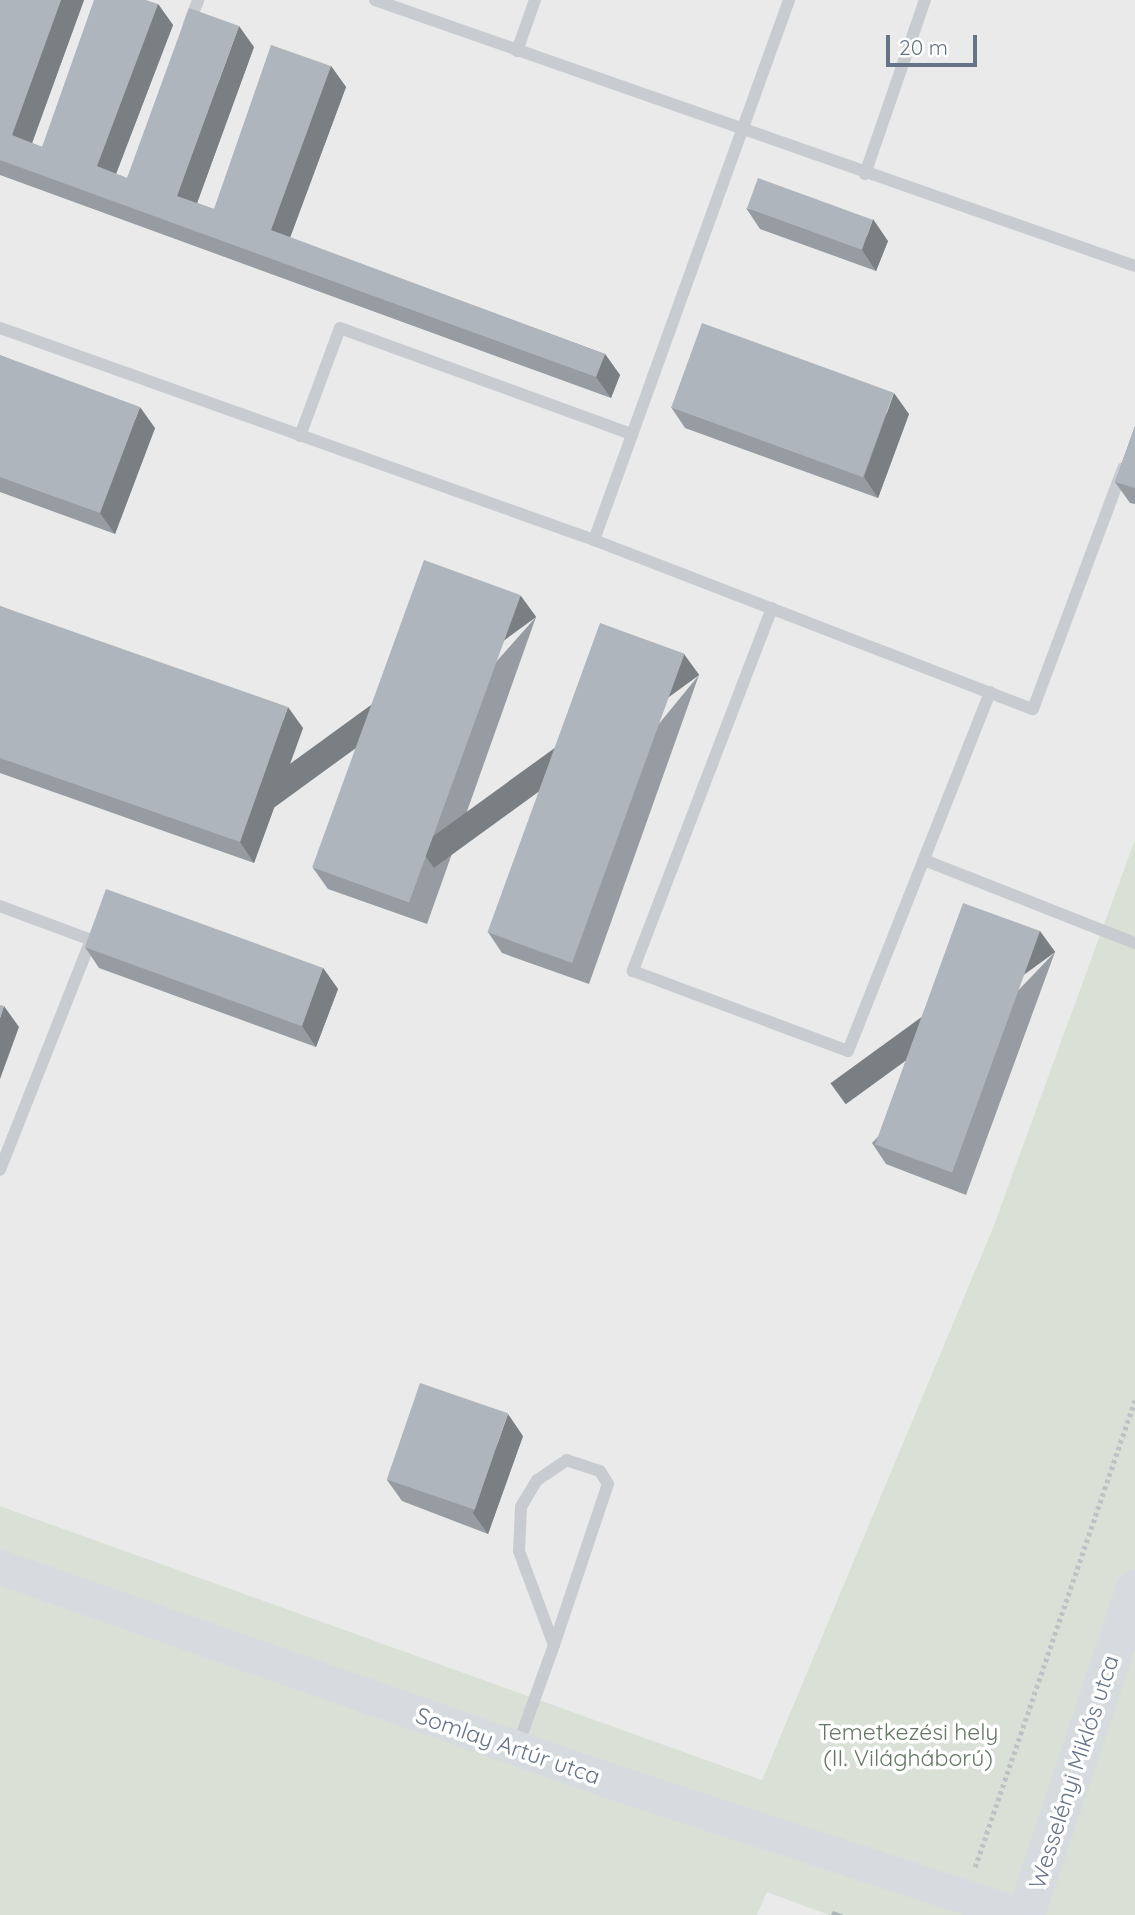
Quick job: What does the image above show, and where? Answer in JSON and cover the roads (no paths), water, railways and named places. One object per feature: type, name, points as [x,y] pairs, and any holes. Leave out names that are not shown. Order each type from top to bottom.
[{"type":"main road","name":"Somlay Artúr utca","points":[[0,1567],[516,1748],[1020,1915]]},
{"type":"main road","name":"Wesselényi Miklós utca","points":[[1026,1915],[1135,1589]]},
{"type":"lane","points":[[184,37],[198,0]]},
{"type":"lane","points":[[375,0],[1135,267]]},
{"type":"lane","points":[[517,51],[535,0]]},
{"type":"lane","points":[[594,540],[789,0]]},
{"type":"lane","points":[[864,174],[925,0]]},
{"type":"lane","points":[[0,328],[594,540],[1033,709],[1130,448]]},
{"type":"lane","points":[[300,436],[340,328],[632,434]]},
{"type":"lane","points":[[772,608],[634,971],[848,1051],[990,692]]},
{"type":"lane","points":[[924,860],[1135,943]]},
{"type":"lane","points":[[0,906],[91,940],[0,1170]]},
{"type":"lane","points":[[516,1748],[554,1645],[608,1484],[600,1471],[567,1460],[537,1480],[521,1507],[519,1551],[554,1645]]},
{"type":"park label","name":"Temetkezési hely (II. Világháború)","points":[[908,1745]]}]
